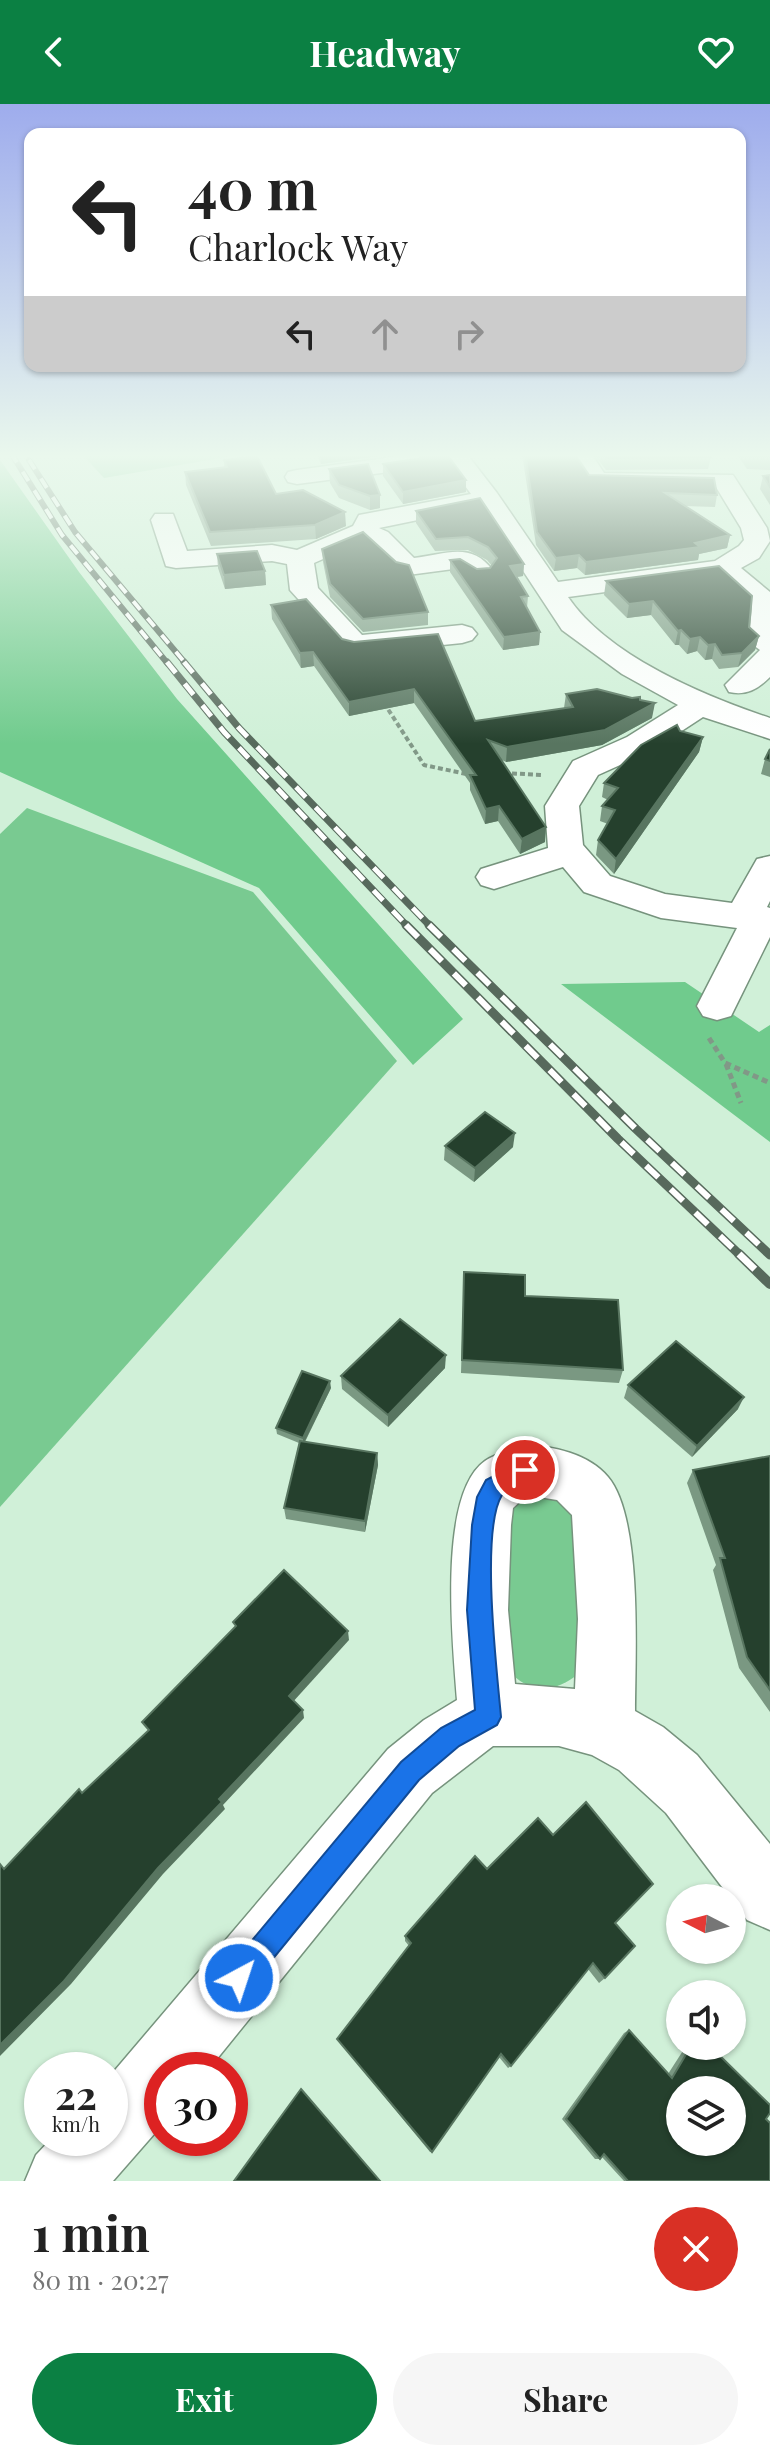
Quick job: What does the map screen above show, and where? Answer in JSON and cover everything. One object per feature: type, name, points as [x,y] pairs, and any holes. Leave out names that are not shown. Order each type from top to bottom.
[{"type":"street","points":[[173,550],[176,560],[272,553],[300,559],[318,550]]},
{"type":"street","points":[[391,550],[408,567],[468,559],[479,571]]},
{"type":"street","points":[[523,550],[572,624],[633,668],[700,705],[770,729]]},
{"type":"street","points":[[550,591],[722,568],[759,554]]},
{"type":"street","points":[[300,559],[304,590],[352,654],[462,634]]},
{"type":"street","points":[[722,568],[766,604],[756,674],[740,685]]},
{"type":"street","points":[[700,705],[639,744],[585,768],[562,806],[566,848],[597,884],[661,906],[757,918]]},
{"type":"street","points":[[494,877],[571,853]]},
{"type":"street","points":[[717,1006],[757,918],[770,867]]},
{"type":"street","points":[[488,1717],[479,1610],[483,1525],[488,1497],[504,1479],[525,1470],[548,1471],[576,1482],[591,1497],[599,1513],[607,1619],[604,1727]]},
{"type":"street","points":[[178,2052],[410,1771],[450,1737],[488,1717],[535,1712],[604,1727],[641,1748],[675,1776],[770,1897]]},
{"type":"street","points":[[128,2110],[144,2092]]},
{"type":"street","points":[[62,2181],[86,2156]]},
{"type":"path","points":[[352,654],[424,765],[464,776],[477,775]]},
{"type":"path","points":[[491,774],[579,778]]},
{"type":"path","points":[[717,1006],[709,1037],[725,1063],[741,1103]]},
{"type":"path","points":[[725,1063],[770,1083]]},
{"type":"green space","points":[[0,550],[63,550],[177,699],[463,1019],[413,1065],[259,888],[0,772]]},
{"type":"green space","points":[[27,808],[253,892],[397,1061],[0,1507],[0,834]]},
{"type":"green space","points":[[685,982],[759,1032],[770,1025],[770,1142],[561,984]]},
{"type":"green space","points":[[528,1488],[582,1507],[578,1674],[562,1684],[546,1688],[529,1686],[513,1675],[498,1520]]},
{"type":"building","points":[[322,550],[383,550],[396,562],[409,565],[428,612],[363,619],[330,584]]},
{"type":"building","points":[[490,550],[515,550],[524,564],[510,566],[528,596],[521,597],[540,632],[504,637],[450,560],[460,559],[477,569],[490,568],[497,558]]},
{"type":"building","points":[[550,550],[678,550],[586,562],[579,555],[556,558]]},
{"type":"building","points":[[257,551],[265,571],[224,575],[217,554]]},
{"type":"building","points":[[719,566],[752,596],[749,627],[759,636],[742,653],[722,655],[715,644],[708,645],[700,637],[690,639],[681,630],[678,631],[653,601],[629,604],[606,581]]},
{"type":"building","points":[[306,599],[342,639],[354,642],[438,634],[475,721],[573,707],[566,694],[597,689],[655,703],[605,730],[507,747],[488,740],[546,827],[522,839],[499,806],[486,809],[470,775],[476,775],[414,689],[349,702],[313,652],[300,653],[271,605]]},
{"type":"building","points":[[677,725],[680,731],[703,737],[616,859],[598,840],[615,810],[602,806],[618,788],[604,783],[641,745]]},
{"type":"building","points":[[485,1112],[515,1133],[475,1168],[445,1146]]},
{"type":"building","points":[[464,1272],[525,1275],[525,1296],[618,1300],[623,1370],[462,1360]]},
{"type":"building","points":[[400,1319],[446,1355],[388,1415],[341,1376]]},
{"type":"building","points":[[676,1341],[744,1397],[697,1446],[628,1385]]},
{"type":"building","points":[[302,1371],[330,1381],[303,1438],[276,1428]]},
{"type":"building","points":[[300,1441],[377,1453],[365,1521],[284,1508]]},
{"type":"building","points":[[770,1456],[770,1690],[747,1657],[720,1558],[725,1558],[693,1470]]},
{"type":"building","points":[[284,1570],[348,1631],[289,1696],[303,1710],[219,1799],[222,1802],[158,1868],[64,1981],[0,2045],[0,1864],[4,1869],[79,1789],[82,1793],[149,1730],[142,1722],[236,1626],[233,1622]]},
{"type":"building","points":[[586,1802],[653,1884],[615,1923],[635,1946],[605,1978],[593,1963],[511,2066],[501,2054],[432,2152],[337,2039],[411,1943],[405,1936],[475,1856],[487,1869],[538,1818],[553,1835]]},
{"type":"building","points":[[629,2030],[670,2076],[666,2076],[666,2156],[746,2156],[746,2081],[770,2105],[766,2119],[770,2123],[770,2181],[628,2181],[604,2154],[600,2159],[566,2119]]},
{"type":"building","points":[[683,2060],[724,2060],[741,2076],[673,2076]]},
{"type":"building","points":[[301,2089],[380,2181],[234,2181]]},
{"type":"railway","points":[[74,550],[168,664]]},
{"type":"railway","points":[[90,550],[186,664]]},
{"type":"railway","points":[[167,662],[224,732],[408,927]]},
{"type":"railway","points":[[184,662],[239,728],[430,926]]},
{"type":"railway","points":[[406,925],[618,1139],[741,1256]]},
{"type":"railway","points":[[430,926],[636,1129],[770,1255]]},
{"type":"railway","points":[[739,1254],[770,1284]]},
{"type":"route","points":[[239,1978],[410,1771],[450,1737],[488,1717],[479,1610],[483,1525],[488,1497],[494,1488],[504,1479],[525,1470]]}]
